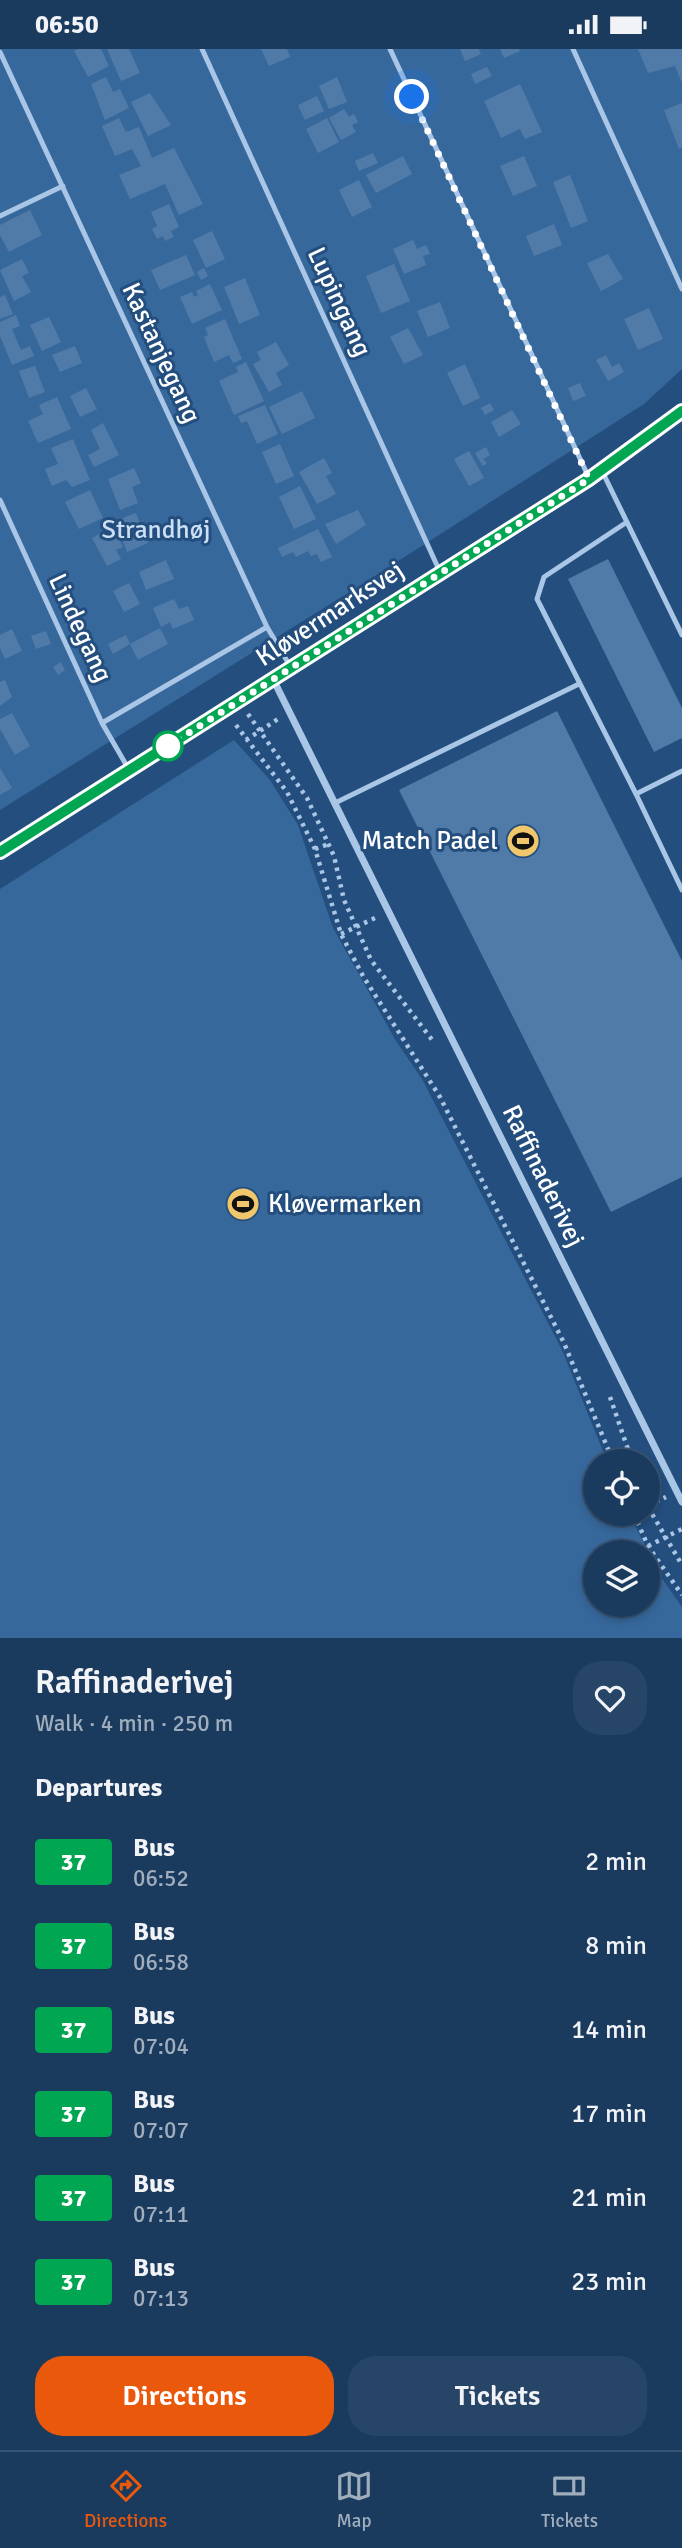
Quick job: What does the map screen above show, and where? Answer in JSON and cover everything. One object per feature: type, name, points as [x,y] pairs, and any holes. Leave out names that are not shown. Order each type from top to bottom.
[{"type":"street","name":"Kløvermarksvej","points":[[0,852],[602,471],[682,411]]},
{"type":"street","name":"Raffinaderivej","points":[[274,681],[682,1502]]},
{"type":"lane","name":"Lupingang","points":[[202,49],[440,572]]},
{"type":"lane","points":[[390,49],[589,479]]},
{"type":"lane","points":[[573,49],[682,289]]},
{"type":"lane","name":"Kastanjegang","points":[[0,52],[267,627],[291,668]]},
{"type":"lane","points":[[0,216],[63,186]]},
{"type":"lane","points":[[602,471],[682,635]]},
{"type":"lane","name":"Lindegang","points":[[0,500],[102,723],[130,771]]},
{"type":"lane","points":[[627,522],[544,577],[537,599],[682,890]]},
{"type":"lane","points":[[102,723],[267,627]]},
{"type":"lane","points":[[335,803],[579,684]]},
{"type":"lane","points":[[635,794],[682,771]]},
{"type":"path","points":[[240,701],[306,798],[329,844],[344,899],[371,960],[440,1052]]},
{"type":"path","points":[[226,710],[287,792],[315,849],[341,934],[363,976],[440,1097],[565,1343],[608,1449]]},
{"type":"path","points":[[315,849],[329,844]]},
{"type":"path","points":[[341,934],[356,927]]},
{"type":"path","points":[[606,1388],[628,1449]]},
{"type":"path","points":[[658,1526],[682,1565]]},
{"type":"path","points":[[659,1540],[682,1529]]},
{"type":"path","points":[[660,1563],[682,1595]]},
{"type":"green space","name":"Strandhøj","points":[[0,49],[682,49],[682,369],[644,404],[0,810]]},
{"type":"green space","name":"Kløvermarken","points":[[234,740],[270,780],[298,825],[333,928],[396,1041],[422,1079],[562,1350],[602,1449],[583,1449],[583,1526],[635,1526],[642,1540],[583,1540],[583,1617],[660,1617],[660,1575],[682,1607],[682,1638],[0,1638],[0,889]]},
{"type":"building","points":[[101,49],[109,66],[88,77],[74,51]]},
{"type":"building","points":[[107,49],[129,49],[140,73],[121,81]]},
{"type":"building","points":[[261,49],[287,49],[290,57],[269,66]]},
{"type":"building","points":[[460,49],[479,49],[481,54],[465,61]]},
{"type":"building","points":[[500,49],[519,49],[520,51],[504,58]]},
{"type":"building","points":[[638,49],[682,49],[682,83],[675,66],[648,73]]},
{"type":"building","points":[[487,67],[492,76],[475,84],[471,74]]},
{"type":"building","points":[[106,77],[113,92],[120,89],[129,108],[105,120],[91,84]]},
{"type":"building","points":[[337,77],[347,102],[329,109],[319,86]]},
{"type":"building","points":[[520,84],[542,132],[525,139],[520,129],[501,138],[484,101]]},
{"type":"building","points":[[150,93],[171,125],[148,136],[131,102]]},
{"type":"building","points":[[317,96],[324,111],[305,120],[298,105]]},
{"type":"building","points":[[682,103],[682,147],[679,149],[664,110]]},
{"type":"building","points":[[344,109],[349,117],[354,114],[358,122],[352,125],[356,132],[341,140],[329,118]]},
{"type":"building","points":[[119,118],[126,132],[139,127],[152,158],[174,148],[203,204],[179,215],[165,184],[130,199],[119,175],[141,166],[132,149],[115,156],[102,126]]},
{"type":"building","points":[[327,118],[339,142],[318,153],[306,129]]},
{"type":"building","points":[[373,153],[378,163],[359,171],[355,161]]},
{"type":"building","points":[[403,156],[412,174],[376,193],[366,175]]},
{"type":"building","points":[[524,156],[537,186],[513,196],[500,166]]},
{"type":"building","points":[[570,175],[588,221],[571,228],[553,182]]},
{"type":"building","points":[[359,180],[372,207],[352,217],[339,190]]},
{"type":"building","points":[[169,204],[179,227],[171,231],[174,237],[165,241],[163,236],[157,239],[152,229],[157,226],[151,212]]},
{"type":"building","points":[[30,210],[42,235],[9,252],[0,235],[0,225]]},
{"type":"building","points":[[554,224],[562,245],[534,256],[526,236]]},
{"type":"building","points":[[212,231],[225,259],[206,268],[193,240]]},
{"type":"building","points":[[413,240],[417,249],[426,245],[430,254],[423,256],[426,265],[404,274],[393,249]]},
{"type":"building","points":[[608,254],[623,279],[601,291],[587,263]]},
{"type":"building","points":[[186,255],[195,275],[160,290],[151,270]]},
{"type":"building","points":[[22,259],[29,273],[22,276],[31,292],[14,301],[0,270]]},
{"type":"building","points":[[394,264],[410,301],[381,313],[366,276]]},
{"type":"building","points":[[204,268],[208,276],[201,280],[197,272]]},
{"type":"building","points":[[245,278],[260,315],[239,324],[224,287]]},
{"type":"building","points":[[210,284],[222,310],[192,324],[180,297],[192,292],[194,297],[198,295],[196,291]]},
{"type":"building","points":[[5,295],[13,314],[0,319],[0,297]]},
{"type":"building","points":[[440,302],[450,328],[428,337],[417,311]]},
{"type":"building","points":[[649,308],[663,339],[638,350],[624,319]]},
{"type":"building","points":[[16,315],[20,326],[12,329],[21,350],[30,346],[34,356],[12,365],[0,336],[0,322]]},
{"type":"building","points":[[49,317],[61,342],[42,351],[30,325]]},
{"type":"building","points":[[225,319],[242,359],[233,363],[229,355],[214,362],[204,337],[208,335],[205,328]]},
{"type":"building","points":[[408,328],[423,355],[404,364],[390,337]]},
{"type":"building","points":[[276,342],[289,365],[276,373],[282,385],[269,392],[253,364],[261,360],[257,352]]},
{"type":"building","points":[[75,346],[82,363],[60,372],[52,355]]},
{"type":"building","points":[[606,355],[612,367],[619,363],[624,372],[608,381],[596,360]]},
{"type":"building","points":[[246,362],[264,401],[234,415],[219,381],[238,372],[236,367]]},
{"type":"building","points":[[465,364],[480,398],[463,406],[447,373]]},
{"type":"building","points":[[35,366],[45,392],[29,398],[19,371]]},
{"type":"building","points":[[580,383],[586,396],[573,401],[568,388]]},
{"type":"building","points":[[86,388],[97,409],[80,417],[70,396]]},
{"type":"building","points":[[302,391],[315,418],[282,434],[269,407]]},
{"type":"building","points":[[57,397],[71,429],[38,443],[28,421],[43,414],[39,405]]},
{"type":"building","points":[[490,403],[494,410],[485,415],[481,408]]},
{"type":"building","points":[[265,405],[278,434],[257,444],[247,421],[241,423],[238,416]]},
{"type":"building","points":[[512,410],[521,424],[499,437],[491,422]]},
{"type":"building","points":[[103,423],[119,455],[94,467],[88,455],[100,449],[91,430]]},
{"type":"building","points":[[73,439],[90,480],[72,487],[66,480],[52,486],[45,469],[58,464],[51,448]]},
{"type":"building","points":[[280,444],[294,476],[276,484],[262,452]]},
{"type":"building","points":[[486,447],[490,455],[483,459],[487,463],[483,466],[475,453]]},
{"type":"building","points":[[469,451],[484,478],[469,486],[454,459]]},
{"type":"building","points":[[324,458],[332,473],[326,476],[336,494],[317,504],[299,472]]},
{"type":"building","points":[[134,468],[141,483],[132,487],[138,503],[120,510],[108,479]]},
{"type":"building","points":[[300,486],[316,519],[294,529],[279,497]]},
{"type":"building","points":[[90,490],[103,518],[79,529],[65,502]]},
{"type":"building","points":[[358,510],[366,525],[336,544],[325,524]]},
{"type":"building","points":[[136,513],[148,543],[127,552],[115,521]]},
{"type":"building","points":[[113,527],[123,547],[116,550],[121,559],[107,566],[92,538]]},
{"type":"building","points":[[318,529],[332,557],[321,562],[317,554],[311,556],[308,551],[296,557],[293,552],[282,557],[278,548]]},
{"type":"building","points":[[608,559],[682,708],[682,738],[654,752],[568,579]]},
{"type":"building","points":[[166,560],[174,579],[146,590],[139,572]]},
{"type":"building","points":[[129,583],[140,604],[124,612],[113,591]]},
{"type":"building","points":[[174,599],[179,609],[188,606],[194,620],[173,629],[170,622],[161,627],[153,608]]},
{"type":"building","points":[[160,628],[168,644],[138,660],[130,644]]},
{"type":"building","points":[[12,629],[22,651],[5,659],[0,648],[0,635]]},
{"type":"building","points":[[46,631],[51,644],[36,649],[31,636]]},
{"type":"building","points":[[126,635],[130,644],[113,654],[108,644]]},
{"type":"building","points":[[61,662],[65,670],[58,675],[53,667]]},
{"type":"building","points":[[5,680],[12,697],[0,706],[0,682]]},
{"type":"building","points":[[557,711],[682,961],[682,1177],[611,1212],[399,790]]},
{"type":"building","points":[[12,713],[30,746],[15,755],[0,729],[0,719]]},
{"type":"building","points":[[0,768],[12,788],[0,795]]},
{"type":"bus line","name":"37","points":[[0,852],[274,681],[440,572],[589,479],[682,411]]},
{"type":"place","name":"Match Padel","points":[[523,841]]},
{"type":"place","name":"Kløvermarken","points":[[243,1204]]},
{"type":"route","points":[[168,746],[589,479],[412,97]]}]
